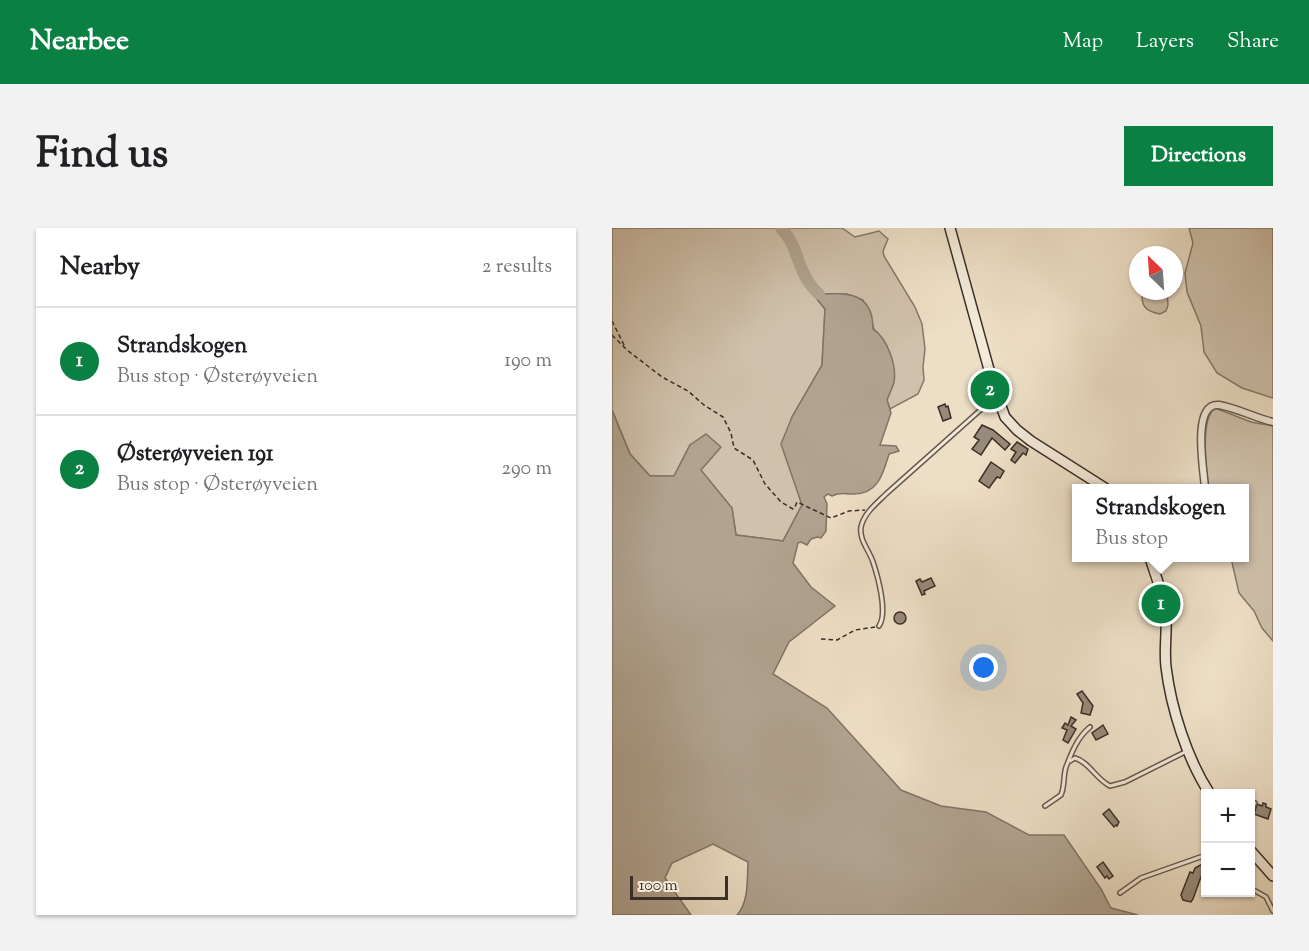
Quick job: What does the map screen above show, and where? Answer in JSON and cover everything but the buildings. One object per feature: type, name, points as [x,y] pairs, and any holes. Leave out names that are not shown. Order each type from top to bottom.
[{"type":"main road","points":[[950,228],[996,396],[1005,417],[1022,435],[1097,484]]},
{"type":"main road","points":[[1151,562],[1164,604],[1165,657],[1168,678],[1188,750],[1196,771],[1207,789]]},
{"type":"main road","points":[[1255,855],[1273,876]]},
{"type":"street","points":[[1205,484],[1201,432],[1203,415],[1208,408],[1215,405],[1225,407],[1273,422]]},
{"type":"lane","points":[[879,626],[884,615],[883,605],[873,563],[861,537],[861,528],[869,510],[983,405],[996,396]]},
{"type":"lane","points":[[1070,761],[1072,749],[1090,727]]},
{"type":"lane","points":[[1045,806],[1061,795],[1066,766],[1075,758],[1081,760],[1110,786],[1155,768],[1188,750]]},
{"type":"lane","points":[[1120,893],[1141,878],[1201,857]]},
{"type":"lane","points":[[1255,890],[1266,897],[1273,911]]},
{"type":"path","points":[[612,321],[627,350]]},
{"type":"path","points":[[612,335],[627,350],[662,377],[688,391],[723,417],[734,448],[756,464],[762,478],[781,502],[793,509],[797,502],[831,518],[849,511],[869,510]]},
{"type":"path","points":[[820,639],[837,640],[855,630],[879,626]]},
{"type":"shaded area","points":[[612,228],[842,228],[855,237],[879,231],[888,239],[883,251],[884,256],[915,307],[922,324],[925,349],[924,380],[918,394],[890,409],[887,400],[894,381],[863,300],[847,294],[819,294],[817,299],[825,309],[822,365],[792,417],[794,478],[802,505],[783,541],[736,535],[732,508],[700,470],[690,445],[674,476],[650,476],[630,454],[612,410]]},
{"type":"shaded area","points":[[1189,228],[1273,228],[1273,398],[1242,388],[1217,373],[1204,352],[1201,326],[1187,292],[1185,273],[1193,243]]},
{"type":"shaded area","points":[[819,294],[857,297],[869,308],[873,329],[887,345],[895,375],[887,400],[891,413],[880,445],[896,446],[899,451],[889,454],[882,476],[868,491],[832,496],[828,494],[824,497],[827,504],[826,531],[821,538],[811,539],[807,545],[798,543],[793,563],[811,587],[835,606],[789,642],[773,674],[827,708],[901,790],[941,806],[986,812],[1029,835],[1064,835],[1101,889],[1111,908],[1138,915],[737,915],[744,904],[748,862],[713,844],[672,863],[665,878],[691,915],[612,915],[612,410],[630,454],[650,476],[674,476],[690,445],[706,434],[721,447],[701,470],[732,508],[736,535],[783,541],[802,505],[781,444],[792,417],[822,365],[825,309],[817,299]]},
{"type":"shaded area","points":[[1142,300],[1168,300],[1168,305],[1166,311],[1160,314],[1147,309]]},
{"type":"shaded area","points":[[1215,408],[1251,422],[1273,426],[1273,641],[1262,628],[1254,611],[1239,593],[1232,562],[1249,562],[1249,484],[1209,484],[1206,434],[1210,414]]},
{"type":"waterway","points":[[781,228],[792,244],[811,286],[819,294]]},
{"type":"place","name":"Østerøyveien 191","points":[[990,390]]},
{"type":"place","name":"Strandskogen","points":[[1161,604]]}]
